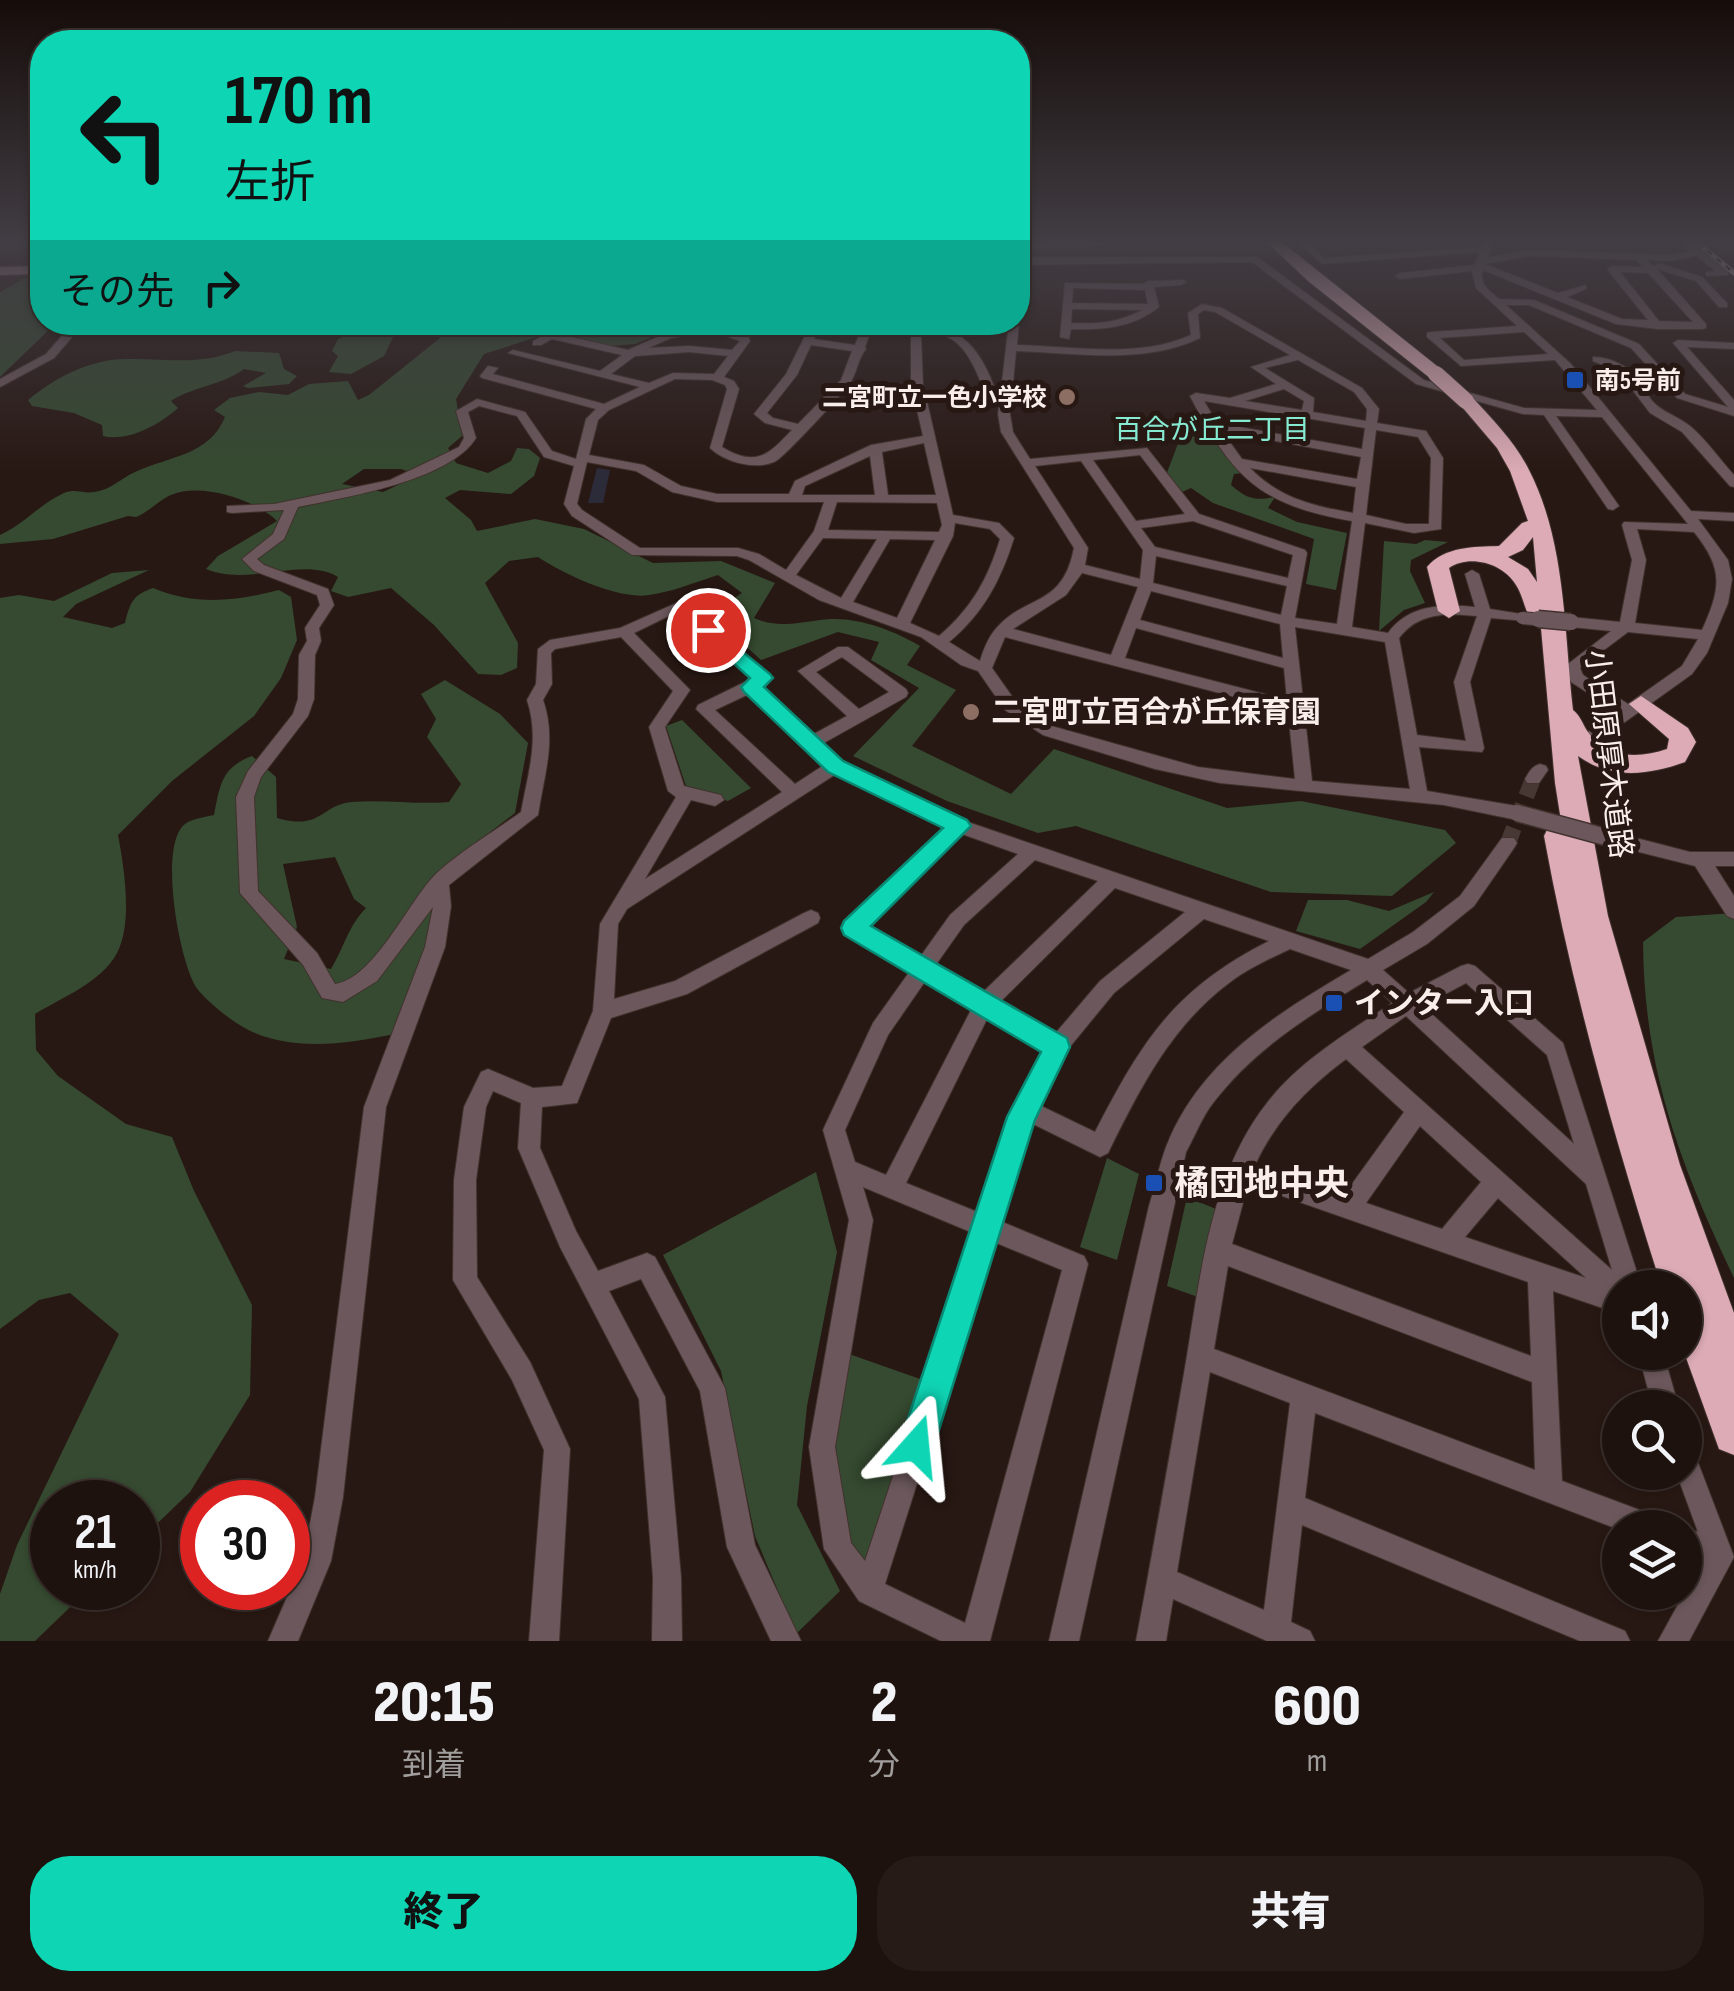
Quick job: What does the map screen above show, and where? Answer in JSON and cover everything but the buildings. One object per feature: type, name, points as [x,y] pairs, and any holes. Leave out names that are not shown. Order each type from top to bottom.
[{"type":"highway","name":"小田原厚木道路","points":[[1359,320],[1431,374]]},
{"type":"highway","name":"小田原厚木道路","points":[[1364,320],[1431,374],[1505,446],[1532,496],[1543,533],[1573,818],[1592,916],[1662,1165],[1734,1366]]},
{"type":"highway","name":"小田原厚木道路","points":[[1461,402],[1509,470],[1529,527],[1530,614],[1548,769],[1571,911],[1622,1104],[1675,1270]]},
{"type":"highway","points":[[1449,611],[1431,576],[1433,562],[1448,552],[1510,552],[1519,547],[1529,527]]},
{"type":"highway","points":[[1449,611],[1438,567],[1443,560],[1462,555],[1487,558],[1513,568],[1528,584],[1530,614]]},
{"type":"highway","points":[[1555,652],[1571,729],[1588,750],[1632,766],[1654,765],[1676,755],[1683,742],[1680,734],[1635,708]]},
{"type":"highway","points":[[1573,818],[1583,776],[1604,769],[1657,772],[1694,753],[1691,736],[1683,727],[1635,708]]},
{"type":"highway","points":[[1702,1346],[1734,1434]]},
{"type":"street","points":[[1065,348],[1066,320]]},
{"type":"street","points":[[1066,326],[1116,327],[1130,320]]},
{"type":"street","points":[[1012,348],[1155,350],[1184,344],[1196,336],[1194,320]]},
{"type":"street","points":[[1235,320],[1358,390],[1373,410],[1344,630]]},
{"type":"street","points":[[1333,320],[1420,382],[1515,410],[1605,414]]},
{"type":"street","points":[[1515,320],[1558,357],[1693,522],[1721,560],[1725,579],[1727,606],[1687,670],[1591,738]]},
{"type":"street","points":[[1572,320],[1635,346],[1681,396],[1734,410]]},
{"type":"street","points":[[1614,320],[1658,326],[1702,326],[1696,320]]},
{"type":"street","points":[[1653,320],[1658,326]]},
{"type":"street","points":[[1684,327],[1698,344]]},
{"type":"street","points":[[1527,329],[1432,335],[1460,363],[1558,357]]},
{"type":"street","points":[[1492,331],[1502,340]]},
{"type":"street","points":[[1462,333],[1472,342]]},
{"type":"street","points":[[0,384],[50,356],[69,335]]},
{"type":"street","points":[[537,342],[550,335],[628,353],[689,349],[736,354]]},
{"type":"street","points":[[602,375],[643,343],[666,335]]},
{"type":"street","points":[[717,378],[745,341],[744,337],[729,335]]},
{"type":"street","points":[[803,429],[770,421],[760,414],[792,375],[812,335]]},
{"type":"street","points":[[866,335],[846,381],[783,451],[765,460],[720,452],[715,441],[733,386],[717,378],[673,376],[605,408],[592,419],[570,504],[637,552],[738,552],[844,605],[902,624],[984,668],[1001,700],[1049,731],[1190,771],[1468,802],[1701,860],[1734,859]]},
{"type":"street","points":[[902,624],[946,536],[949,518],[917,384],[917,335]]},
{"type":"street","points":[[958,335],[980,362],[990,392],[1006,394]]},
{"type":"street","points":[[984,668],[1001,632],[1060,594],[1079,568],[1081,548],[1007,432],[1006,394],[1013,335]]},
{"type":"street","points":[[810,342],[861,349]]},
{"type":"street","points":[[1734,346],[1678,343],[1734,410]]},
{"type":"street","points":[[1720,345],[1734,360]]},
{"type":"street","points":[[1512,350],[1523,359]]},
{"type":"street","points":[[1482,352],[1492,361]]},
{"type":"street","points":[[513,353],[648,386]]},
{"type":"street","points":[[1302,356],[1256,367],[1310,400],[1307,414]]},
{"type":"street","points":[[1598,358],[1626,371],[1642,386],[1640,392],[1654,411],[1686,429],[1734,484]]},
{"type":"street","points":[[492,368],[486,376],[605,408]]},
{"type":"street","points":[[1230,402],[1285,385]]},
{"type":"street","points":[[1196,396],[1307,414],[1371,425],[1422,434],[1430,444],[1437,458],[1436,526],[1424,530],[1358,518],[1299,506],[1274,494],[1237,462],[1211,426],[1196,396]]},
{"type":"street","points":[[232,509],[293,504],[394,483],[463,449],[470,438],[462,411],[477,402],[522,414],[546,454],[554,460],[640,468],[700,496],[945,499]]},
{"type":"street","points":[[1548,413],[1613,506]]},
{"type":"street","points":[[1211,426],[1367,454]]},
{"type":"street","points":[[794,498],[799,484],[875,448],[897,441],[929,439]]},
{"type":"street","points":[[875,448],[882,499]]},
{"type":"street","points":[[1027,462],[1143,451],[1194,517]]},
{"type":"street","points":[[1086,459],[1150,550],[1146,586],[1115,663]]},
{"type":"street","points":[[1237,462],[1363,484]]},
{"type":"street","points":[[788,577],[821,534],[829,519],[831,499]]},
{"type":"street","points":[[293,504],[279,536],[248,558],[258,568],[323,592],[327,605],[312,628],[314,641],[308,655],[306,699],[300,716],[254,775],[245,797],[249,893],[310,959],[329,992],[343,994],[370,975],[434,896],[440,882],[529,815],[534,772],[543,749],[544,723],[535,700],[544,684],[543,652],[550,644],[624,632],[681,606],[763,678],[704,709],[793,792]]},
{"type":"street","points":[[1135,525],[1194,517],[1300,553],[1287,621],[1304,786]]},
{"type":"street","points":[[1635,708],[1576,678],[1572,667],[1627,626],[1639,560],[1630,526],[1734,517]]},
{"type":"street","points":[[939,644],[967,620],[996,577],[1008,538],[994,526],[949,518]]},
{"type":"street","points":[[821,534],[946,536]]},
{"type":"street","points":[[844,605],[886,535]]},
{"type":"street","points":[[1150,550],[1293,584]]},
{"type":"street","points":[[1079,568],[1287,621],[1392,638]]},
{"type":"street","points":[[1409,740],[1476,748],[1462,682],[1486,614],[1472,574]]},
{"type":"street","points":[[1420,798],[1392,638],[1397,627],[1414,614],[1530,614],[1571,622],[1706,635]]},
{"type":"street","points":[[1131,622],[1292,665]]},
{"type":"street","points":[[624,632],[682,690],[657,727],[677,791],[715,800]]},
{"type":"street","points":[[1001,632],[1296,708]]},
{"type":"street","points":[[811,744],[900,693],[844,650],[806,671],[858,716]]},
{"type":"street","points":[[751,687],[835,766],[959,826],[1366,968],[1593,1176]]},
{"type":"street","points":[[620,904],[835,766]]},
{"type":"street","points":[[544,1641],[557,1449],[521,1371],[465,1280],[465,1180],[474,1107],[488,1079],[532,1098],[569,1096],[603,1011],[608,924],[687,793]]},
{"type":"street","points":[[959,826],[853,928],[1057,1047]]},
{"type":"street","points":[[1064,1641],[1176,1150],[1203,1098],[1235,1062],[1283,1021],[1420,938],[1467,901],[1508,843]]},
{"type":"street","points":[[846,1169],[1076,1264],[973,1641],[870,1590],[838,1549],[822,1447],[861,1220],[834,1130],[880,1029],[957,920],[1032,852]]},
{"type":"street","points":[[1701,860],[1734,911]]},
{"type":"street","points":[[891,1188],[984,1004],[1111,880]]},
{"type":"street","points":[[283,1641],[317,1561],[329,1497],[375,1107],[434,947],[442,906],[440,882]]},
{"type":"street","points":[[870,1590],[1026,1109],[1057,1047],[1107,987],[1201,910]]},
{"type":"street","points":[[603,1011],[680,988],[811,918]]},
{"type":"street","points":[[1026,1109],[1100,1146],[1143,1059],[1185,1010],[1222,976],[1291,939]]},
{"type":"street","points":[[1151,1641],[1219,1250],[1242,1171],[1275,1109],[1346,1046],[1407,1004],[1468,972],[1556,1050],[1624,1270]]},
{"type":"street","points":[[1346,1046],[1602,1277]]},
{"type":"street","points":[[532,1098],[530,1148],[568,1239],[652,1397],[667,1577],[667,1641]]},
{"type":"street","points":[[1348,1208],[1417,1112]]},
{"type":"street","points":[[1242,1171],[1602,1296]]},
{"type":"street","points":[[1446,1242],[1496,1182]]},
{"type":"street","points":[[1219,1250],[1544,1374]]},
{"type":"street","points":[[592,1284],[648,1265],[712,1388],[741,1548],[786,1641]]},
{"type":"street","points":[[1540,1275],[1549,1487]]},
{"type":"street","points":[[1200,1356],[1606,1510]]},
{"type":"street","points":[[1162,1580],[1288,1635],[1293,1507],[1304,1394]]},
{"type":"street","points":[[1696,1490],[1722,1555]]},
{"type":"street","points":[[1293,1507],[1614,1641]]},
{"type":"street","points":[[1702,1547],[1722,1555]]},
{"type":"street","points":[[1674,1641],[1722,1555]]},
{"type":"green space","points":[[0,320],[30,320],[30,335],[44,335],[0,377]]},
{"type":"green space","points":[[347,335],[394,335],[384,356],[351,374],[329,372],[338,356],[332,351],[338,339]]},
{"type":"green space","points":[[440,335],[544,335],[484,354],[456,399],[462,436],[448,448],[456,463],[488,473],[511,461],[517,448],[529,449],[540,458],[534,476],[511,494],[460,490],[445,498],[471,520],[477,531],[535,519],[584,529],[653,563],[721,561],[775,583],[754,618],[782,624],[842,619],[900,635],[920,646],[907,665],[956,690],[912,746],[1011,794],[1054,749],[1227,808],[1301,801],[1445,830],[1456,843],[1392,896],[1271,892],[1076,826],[1038,833],[947,801],[853,756],[919,688],[871,660],[879,642],[838,632],[761,660],[710,614],[742,593],[718,575],[666,592],[637,596],[592,584],[538,557],[509,561],[485,583],[518,643],[517,668],[501,675],[478,674],[434,625],[391,588],[348,597],[331,591],[338,577],[324,571],[240,575],[206,569],[218,556],[277,521],[256,506],[227,495],[183,492],[167,497],[136,517],[128,516],[53,539],[0,544],[0,535],[64,493],[100,491],[198,447],[218,430],[225,417],[214,410],[230,398],[259,392],[288,395],[309,384],[348,381],[358,400]],"holes":[[[364,469],[401,469],[419,475],[383,492],[342,484]]]},
{"type":"green space","points":[[565,335],[657,335],[635,344],[608,346]]},
{"type":"green space","points":[[235,351],[279,353],[284,369],[297,376],[289,384],[248,388],[243,386],[266,373],[244,369],[171,401],[178,408],[153,426],[123,437],[103,436],[102,425],[74,413],[32,406],[28,400],[62,377],[100,362],[195,360]]},
{"type":"green space","points":[[1182,433],[1216,440],[1243,473],[1234,474],[1231,485],[1242,493],[1257,499],[1275,497],[1268,508],[1297,522],[1347,533],[1336,590],[1306,584],[1314,539],[1213,503],[1191,488],[1180,493],[1166,475]]},
{"type":"green space","points":[[1425,540],[1448,542],[1411,560],[1410,571],[1425,603],[1404,610],[1379,631],[1384,541],[1416,544]]},
{"type":"green space","points":[[149,570],[76,604],[63,617],[112,628],[125,623],[133,600],[153,588],[216,600],[279,590],[291,597],[297,640],[281,678],[254,716],[172,781],[118,835],[126,895],[125,926],[117,953],[102,973],[35,1014],[36,1050],[58,1076],[126,1124],[172,1137],[194,1191],[252,1305],[250,1395],[197,1480],[180,1480],[180,1502],[160,1521],[160,1480],[48,1480],[119,1334],[70,1293],[39,1300],[0,1329],[0,598],[19,595],[54,601],[112,573]]},
{"type":"green space","points":[[445,680],[500,714],[528,743],[515,813],[437,873],[433,932],[394,1034],[317,1044],[279,1040],[243,1027],[196,987],[183,953],[172,878],[177,836],[188,822],[214,815],[220,786],[228,772],[252,756],[276,777],[277,818],[303,821],[352,802],[449,802],[461,784],[427,737],[436,719],[421,694]],"holes":[[[335,857],[354,899],[366,908],[331,969],[284,959],[297,927],[283,864]]]},
{"type":"green space","points":[[682,720],[751,788],[728,801],[687,789],[666,726]]},
{"type":"green space","points":[[1434,892],[1426,902],[1360,949],[1296,931],[1308,900],[1347,900],[1389,911]]},
{"type":"green space","points":[[1734,913],[1734,1278],[1697,1196],[1669,1116],[1650,1033],[1643,942],[1676,917]]},
{"type":"green space","points":[[1107,1158],[1139,1174],[1117,1260],[1080,1247]]},
{"type":"green space","points":[[816,1172],[837,1252],[807,1406],[797,1505],[840,1591],[796,1634],[755,1536],[721,1371],[663,1255]]},
{"type":"green space","points":[[1187,1197],[1216,1209],[1198,1297],[1167,1286]]},
{"type":"green space","points":[[849,1354],[923,1380],[865,1563],[851,1543],[835,1448]]},
{"type":"green space","points":[[30,1518],[30,1610],[67,1610],[35,1641],[0,1641],[0,1594]]},
{"type":"tunnel","points":[[1508,843],[1533,779]]},
{"type":"place","name":"南5号前","points":[[1575,380]]},
{"type":"place","name":"二宮町立一色小学校","points":[[1067,397]]},
{"type":"place","name":"二宮町立百合が丘保育園","points":[[971,712]]},
{"type":"place","name":"インター入口","points":[[1334,1003]]},
{"type":"place","name":"橘団地中央","points":[[1154,1183]]},
{"type":"district","name":"百合が丘二丁目","points":[[1212,429]]},
{"type":"route","points":[[708,630],[763,678],[751,687],[835,766],[959,826],[853,928],[1057,1047],[1022,1117],[916,1446]]}]
